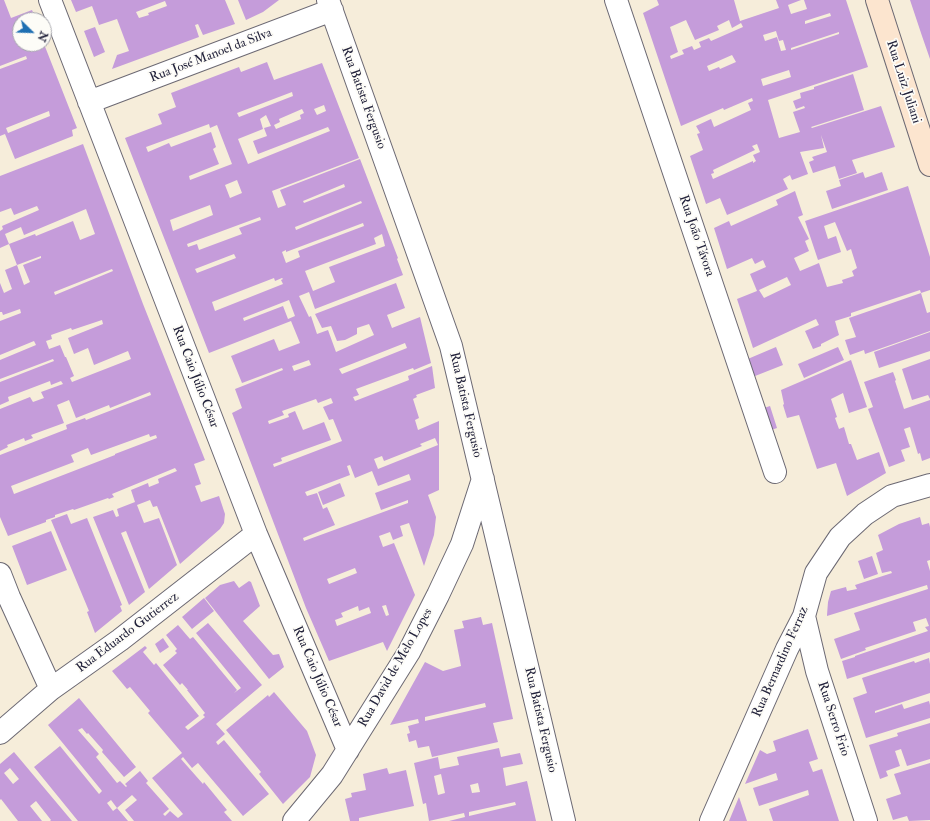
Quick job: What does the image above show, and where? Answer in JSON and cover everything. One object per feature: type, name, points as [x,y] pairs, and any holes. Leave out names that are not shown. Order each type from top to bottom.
[{"type":"street","name":"Rua Caio Júlio César","points":[[50,0],[256,534],[348,750]]},
{"type":"street","name":"Rua João Távora","points":[[616,0],[775,472]]},
{"type":"street","name":"Rua Luiz Juliani","points":[[877,0],[930,164]]},
{"type":"street","name":"Rua José Manoel da Silva","points":[[89,102],[330,5]]},
{"type":"street","name":"Rua Batista Fergusio","points":[[330,5],[451,346],[564,821]]},
{"type":"street","name":"Rua David de Melo Lopes","points":[[296,820],[332,774],[409,652],[462,544],[483,479]]},
{"type":"street","name":"Rua Bernardino Ferraz","points":[[711,821],[779,668],[804,616],[816,573],[840,537],[865,514],[892,496],[930,485]]},
{"type":"street","name":"Rua Eduardo Gutierrez","points":[[0,733],[51,689],[120,640],[256,534]]},
{"type":"street","points":[[0,574],[51,689]]},
{"type":"street","name":"Rua Serro Frio","points":[[804,616],[817,671],[866,821]]},
{"type":"building","points":[[0,0],[4,0],[12,18],[12,52],[47,52],[77,128],[72,130],[73,136],[15,159],[5,134],[0,136],[0,69],[27,59],[26,56],[0,66]],"holes":[[[49,111],[50,116],[8,133],[6,128]]]},
{"type":"building","points":[[71,0],[225,0],[235,24],[203,35],[198,24],[195,25],[199,37],[112,69],[117,55],[129,51],[117,19],[99,25],[92,6],[76,12]],"holes":[[[165,1],[167,6],[139,18],[136,12]]]},
{"type":"building","points":[[238,0],[279,0],[263,12],[246,20]]},
{"type":"building","points":[[657,0],[734,0],[740,21],[779,8],[776,0],[801,0],[788,5],[791,14],[807,9],[804,0],[846,0],[868,67],[768,100],[779,138],[800,132],[793,112],[805,108],[804,106],[796,109],[793,101],[801,98],[800,93],[853,74],[864,110],[811,127],[812,128],[881,106],[895,147],[852,160],[857,173],[839,179],[835,166],[813,173],[809,162],[814,160],[812,157],[827,152],[821,135],[824,148],[800,152],[808,174],[792,180],[790,175],[783,179],[788,189],[727,215],[720,198],[706,204],[690,156],[703,150],[697,134],[700,133],[696,126],[711,119],[714,127],[751,110],[748,103],[753,101],[752,98],[724,110],[723,108],[681,126],[643,13],[659,5]],"holes":[[[830,13],[831,16],[805,24],[805,21]],[[686,20],[695,40],[719,30],[717,26],[729,20],[732,28],[741,23],[743,27],[711,41],[709,38],[699,42],[701,47],[694,50],[692,46],[682,50],[684,54],[671,59],[670,56],[678,52],[670,27]],[[776,31],[779,41],[783,40],[786,50],[781,51],[777,37],[765,41],[763,35]],[[839,32],[839,34],[791,50],[791,48]],[[732,55],[736,62],[720,69],[719,67],[709,71],[707,66]],[[789,70],[791,77],[763,86],[761,79]],[[757,144],[760,152],[753,155],[756,161],[713,179],[711,174],[714,173],[713,170],[755,150],[752,146]]]},
{"type":"building","points":[[910,0],[930,0],[930,59],[922,36]]},
{"type":"building","points":[[95,27],[105,52],[94,57],[84,31]]},
{"type":"building","points":[[267,62],[274,80],[322,63],[359,158],[272,191],[278,208],[286,205],[280,190],[360,159],[398,258],[397,259],[403,275],[315,309],[309,292],[299,296],[309,317],[311,316],[317,334],[328,330],[336,352],[374,335],[369,324],[357,328],[357,334],[345,340],[337,341],[331,326],[322,328],[315,314],[396,283],[405,308],[387,315],[392,328],[420,317],[431,363],[356,389],[359,395],[353,397],[355,401],[409,380],[408,376],[432,366],[435,388],[416,395],[417,397],[413,399],[419,418],[415,420],[418,430],[439,421],[439,490],[428,495],[436,517],[434,535],[424,566],[409,523],[400,526],[403,536],[393,540],[390,532],[379,536],[383,547],[394,543],[415,595],[387,651],[383,642],[329,661],[306,608],[232,413],[242,408],[235,389],[283,370],[282,368],[242,383],[231,356],[274,339],[279,351],[300,343],[291,321],[209,353],[125,138],[162,124],[158,114],[176,107],[171,93],[239,67],[241,72]],"holes":[[[292,92],[293,96],[239,117],[237,113]],[[324,105],[326,111],[317,115],[314,109]],[[302,109],[304,113],[300,115],[301,119],[276,129],[274,125],[280,122],[279,119]],[[266,115],[271,126],[264,128],[267,136],[253,141],[258,154],[328,127],[330,131],[248,164],[238,139],[263,129],[260,119]],[[209,124],[210,128],[217,125],[232,164],[190,180],[189,176],[219,164],[213,149],[216,147],[211,132],[171,147],[169,143],[148,152],[146,147]],[[237,180],[242,193],[230,198],[225,185]],[[344,184],[345,187],[304,203],[303,201]],[[361,201],[362,203],[296,230],[295,227]],[[210,205],[213,215],[173,231],[170,220]],[[260,217],[261,220],[239,228],[242,234],[199,250],[197,244],[188,247],[187,244]],[[363,223],[364,226],[298,251],[300,257],[286,263],[282,252],[286,250],[286,252]],[[382,234],[385,246],[329,267],[335,282],[313,291],[305,271],[376,244],[374,238]],[[234,254],[236,258],[197,273],[195,269]],[[274,278],[275,281],[282,278],[283,279],[281,280],[283,284],[215,311],[212,302]],[[289,300],[295,316],[288,319],[283,306],[244,321],[243,318]],[[405,343],[407,348],[342,374],[339,369]],[[309,360],[311,365],[294,371],[292,366]],[[331,398],[333,403],[323,407],[329,420],[333,419],[342,441],[274,467],[273,464],[282,461],[281,458],[331,440],[324,422],[303,430],[295,411],[288,414],[289,417],[269,424],[268,421],[284,415],[282,411],[316,399],[318,403]],[[435,438],[438,445],[378,469],[374,459],[382,456],[384,461],[422,446],[420,444]],[[350,465],[355,478],[372,471],[378,486],[409,474],[411,480],[375,493],[381,510],[408,500],[408,503],[304,541],[303,538],[335,525],[327,507],[323,509],[317,493],[307,496],[305,492],[350,475],[347,466]],[[355,568],[357,573],[329,584],[327,579]],[[386,605],[389,615],[386,616],[382,606]],[[358,606],[359,611],[369,607],[371,613],[337,626],[335,620],[343,617],[341,613]]]},
{"type":"building","points":[[83,144],[143,304],[205,460],[194,464],[201,484],[195,486],[201,502],[219,496],[225,514],[224,523],[220,529],[180,564],[157,506],[153,507],[150,500],[137,505],[144,523],[159,518],[177,565],[149,589],[126,531],[121,533],[145,592],[129,605],[93,517],[113,510],[116,517],[119,516],[117,509],[135,502],[131,490],[148,483],[149,487],[159,483],[158,479],[177,471],[175,468],[112,494],[114,497],[55,515],[55,517],[46,520],[46,522],[8,536],[0,517],[0,455],[67,429],[66,425],[85,418],[86,420],[151,395],[150,392],[110,408],[109,405],[76,418],[69,400],[57,405],[64,423],[31,435],[33,438],[25,441],[24,438],[7,445],[8,447],[0,451],[0,409],[30,397],[33,402],[44,398],[41,392],[63,384],[61,381],[51,385],[50,381],[8,397],[9,401],[0,405],[0,382],[54,361],[53,359],[0,379],[0,360],[36,345],[34,341],[0,355],[0,321],[21,313],[20,309],[3,315],[2,312],[0,312],[0,283],[4,293],[12,289],[5,270],[17,265],[9,244],[0,248],[0,231],[3,229],[2,226],[39,210],[37,206],[14,215],[11,208],[0,212],[0,176]],"holes":[[[86,209],[95,234],[80,240],[73,221],[36,236],[35,234],[9,244],[5,234],[21,227],[24,235]],[[41,256],[41,258],[23,265],[30,282],[24,285],[17,265]],[[112,269],[113,271],[55,295],[54,292]],[[102,320],[103,324],[68,338],[74,354],[88,348],[94,365],[128,351],[131,359],[72,382],[70,378],[74,376],[60,345],[49,349],[46,341],[52,339],[51,335],[71,328],[72,330]],[[149,434],[150,437],[156,435],[157,438],[14,494],[11,486],[74,462],[71,455],[88,448],[91,455]]]},
{"type":"building","points":[[863,172],[865,178],[882,172],[888,190],[832,209],[826,191],[841,186],[839,180]]},
{"type":"building","points":[[908,186],[930,257],[930,290],[921,293],[920,290],[851,313],[851,316],[835,321],[839,335],[813,349],[805,331],[819,325],[816,319],[753,348],[737,299],[757,291],[750,274],[766,267],[763,260],[755,264],[752,258],[727,269],[714,228],[729,221],[731,226],[778,205],[776,200],[795,191],[803,215],[798,217],[809,239],[805,241],[809,251],[794,258],[800,271],[819,263],[827,287],[843,283],[842,280],[854,276],[852,271],[857,268],[851,249],[847,251],[835,222],[824,226],[828,239],[836,236],[841,252],[818,260],[805,221]],"holes":[[[787,277],[791,285],[764,298],[759,290]]]},
{"type":"building","points":[[921,293],[927,313],[930,312],[930,331],[865,354],[864,350],[850,355],[845,340],[856,337],[849,318]]},
{"type":"building","points":[[930,332],[930,351],[879,368],[874,352]]},
{"type":"building","points":[[776,347],[783,365],[750,378],[743,361]]},
{"type":"building","points":[[838,347],[844,360],[804,378],[798,364]]},
{"type":"building","points":[[930,359],[930,399],[928,395],[912,400],[902,369]]},
{"type":"building","points":[[851,360],[867,407],[849,413],[843,393],[831,399],[837,417],[835,418],[839,429],[844,427],[849,444],[851,444],[857,460],[879,452],[886,473],[847,496],[836,463],[817,469],[799,415],[787,418],[781,390]]},
{"type":"building","points":[[893,372],[904,409],[930,400],[930,458],[922,461],[920,453],[918,454],[910,427],[904,429],[910,447],[901,450],[905,461],[889,467],[868,409],[873,407],[864,382]]},
{"type":"building","points":[[770,406],[777,428],[765,432],[758,410]]},
{"type":"building","points":[[340,483],[345,496],[323,505],[318,492]]},
{"type":"building","points":[[67,514],[71,524],[87,518],[122,605],[120,606],[122,611],[95,633],[87,612],[89,611],[51,520]]},
{"type":"building","points":[[920,517],[922,525],[929,523],[930,527],[930,560],[927,561],[930,571],[930,652],[847,679],[842,661],[928,631],[925,627],[929,626],[926,618],[913,622],[916,631],[865,648],[866,650],[841,659],[834,639],[860,630],[854,613],[928,589],[927,585],[827,616],[828,602],[831,591],[846,587],[847,591],[857,589],[855,585],[892,573],[891,571],[882,573],[876,553],[883,550],[878,535],[899,524]]},
{"type":"building","points":[[51,531],[67,570],[27,585],[12,546]]},
{"type":"building","points":[[872,556],[878,574],[864,579],[858,561]]},
{"type":"building","points":[[234,581],[239,588],[249,581],[251,582],[260,606],[243,621],[273,655],[279,654],[284,667],[269,679],[205,598],[220,585]]},
{"type":"building","points":[[204,598],[214,611],[192,629],[182,617]]},
{"type":"building","points":[[481,617],[483,625],[492,623],[513,719],[493,723],[498,742],[432,757],[429,746],[418,748],[416,740],[409,742],[407,734],[410,733],[408,726],[419,723],[418,719],[390,725],[425,662],[443,671],[461,666],[454,630],[464,628],[462,621]],"holes":[[[485,703],[486,707],[425,721],[425,717]]]},
{"type":"building","points":[[208,623],[262,685],[216,724],[225,734],[216,742],[218,745],[224,740],[269,794],[243,816],[198,763],[192,768],[183,757],[181,759],[203,784],[204,782],[227,810],[224,812],[232,821],[134,821],[125,810],[137,800],[132,795],[117,808],[128,821],[78,821],[34,767],[60,746],[99,794],[102,791],[48,725],[79,698],[136,767],[124,777],[88,733],[87,734],[82,728],[78,730],[99,754],[96,757],[117,783],[120,781],[126,787],[127,786],[125,784],[140,771],[148,781],[146,783],[169,809],[163,814],[165,816],[170,811],[178,818],[183,814],[152,778],[182,753],[148,713],[150,711],[130,687],[127,689],[112,671],[145,646],[147,648],[143,652],[154,665],[156,663],[199,716],[185,727],[188,730],[205,717],[203,715],[205,713],[182,683],[180,685],[163,665],[177,653],[175,651],[177,649],[166,635],[178,625],[190,639],[193,637],[237,690],[234,693],[241,688],[196,633]],"holes":[[[111,800],[117,808],[113,811],[107,803]]]},
{"type":"building","points":[[163,638],[169,647],[160,653],[155,644]]},
{"type":"building","points":[[929,658],[930,693],[875,711],[875,713],[902,704],[904,709],[929,701],[930,718],[866,738],[853,698],[867,693],[862,678],[914,661],[915,663]]},
{"type":"building","points":[[274,692],[307,731],[316,755],[310,777],[283,804],[259,774],[261,772],[226,730],[268,695],[269,697]]},
{"type":"building","points":[[930,723],[930,759],[907,766],[901,749],[895,751],[900,766],[886,771],[888,776],[880,779],[869,745],[898,736],[897,733]]},
{"type":"building","points":[[808,729],[818,759],[809,762],[813,772],[822,769],[839,821],[773,821],[769,809],[809,795],[808,790],[759,806],[753,788],[778,780],[776,773],[745,784],[760,750],[767,754],[776,751],[773,741]]},
{"type":"building","points":[[499,748],[501,757],[520,753],[523,764],[503,768],[506,786],[527,781],[536,821],[449,821],[465,817],[464,813],[429,821],[426,803],[423,804],[414,763],[438,757],[440,769],[459,765],[457,757]],"holes":[[[441,774],[445,793],[438,795],[434,776]],[[478,783],[480,792],[472,793],[470,785]],[[515,802],[516,805],[469,816],[469,812]]]},
{"type":"building","points":[[14,752],[72,821],[50,821],[51,820],[36,801],[30,806],[42,821],[18,821],[1,799],[0,800],[0,764]],"holes":[[[10,768],[19,779],[13,784],[4,773]]]},
{"type":"building","points":[[930,763],[930,820],[909,821],[907,816],[893,820],[886,799],[901,794],[894,774]]},
{"type":"building","points":[[387,768],[389,774],[406,770],[414,806],[359,818],[359,821],[350,821],[345,799],[352,797],[351,793],[366,790],[363,774]]},
{"type":"building","points":[[739,797],[747,821],[729,821]]}]
